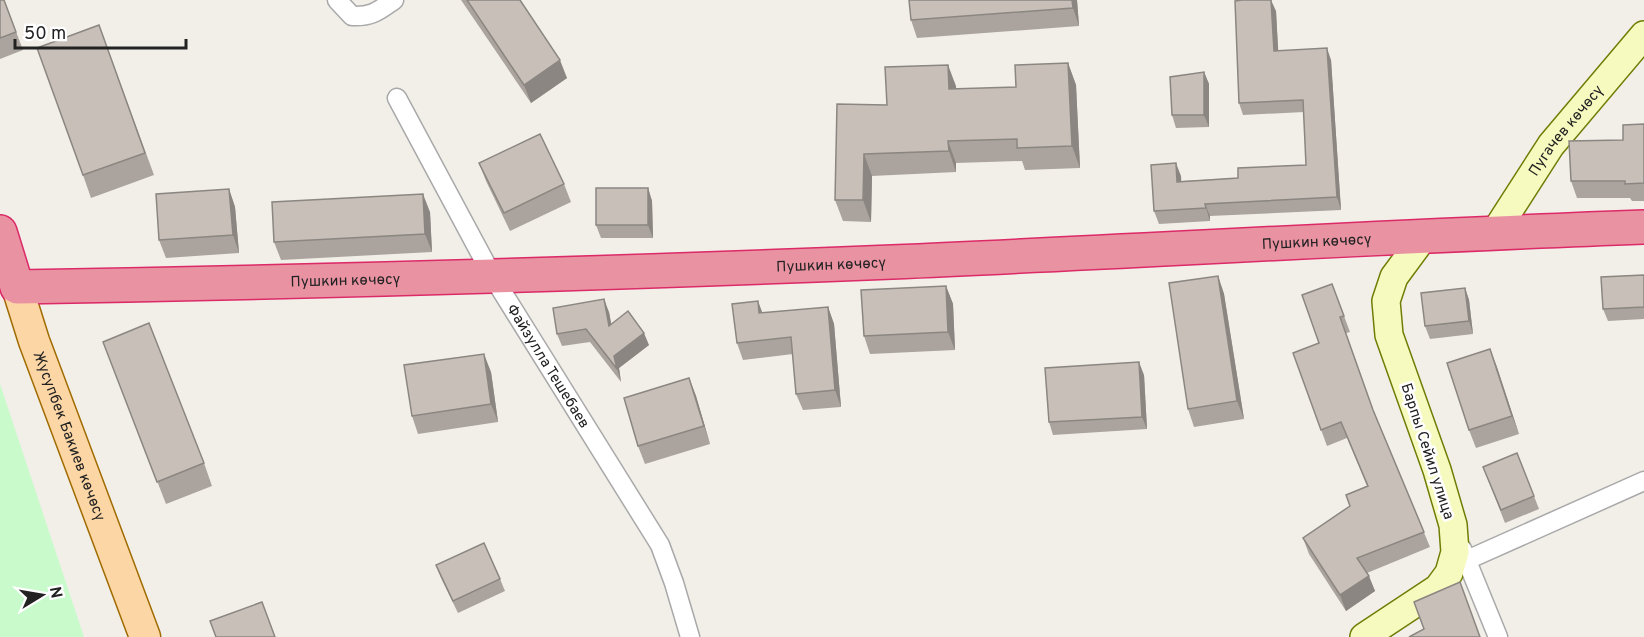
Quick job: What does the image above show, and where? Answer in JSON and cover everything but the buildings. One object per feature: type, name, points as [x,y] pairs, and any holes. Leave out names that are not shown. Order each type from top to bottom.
[{"type":"highway","name":"Пушкин көчөсү","points":[[17,287],[493,277],[1644,227]]},
{"type":"highway","name":"Жусупбек Бакиев көчөсү","points":[[0,232],[17,287]]},
{"type":"main road","name":"Пугачев көчөсү","points":[[1495,232],[1551,145],[1644,35]]},
{"type":"main road","name":"Барпы Сейил улица","points":[[1364,637],[1438,588],[1449,573],[1455,552],[1453,525],[1437,470],[1389,335],[1386,301],[1394,277],[1425,235]]},
{"type":"main road","name":"Жусупбек Бакиев көчөсү","points":[[17,287],[34,341],[146,637]]},
{"type":"street","points":[[337,0],[352,16],[370,16],[394,0]]},
{"type":"street","name":"Файзулла Тешебаев","points":[[397,98],[493,277],[660,545],[690,637]]},
{"type":"street","points":[[1467,560],[1644,481]]},
{"type":"street","points":[[1453,525],[1498,637]]},
{"type":"green space","points":[[0,384],[84,637],[0,637]]}]
